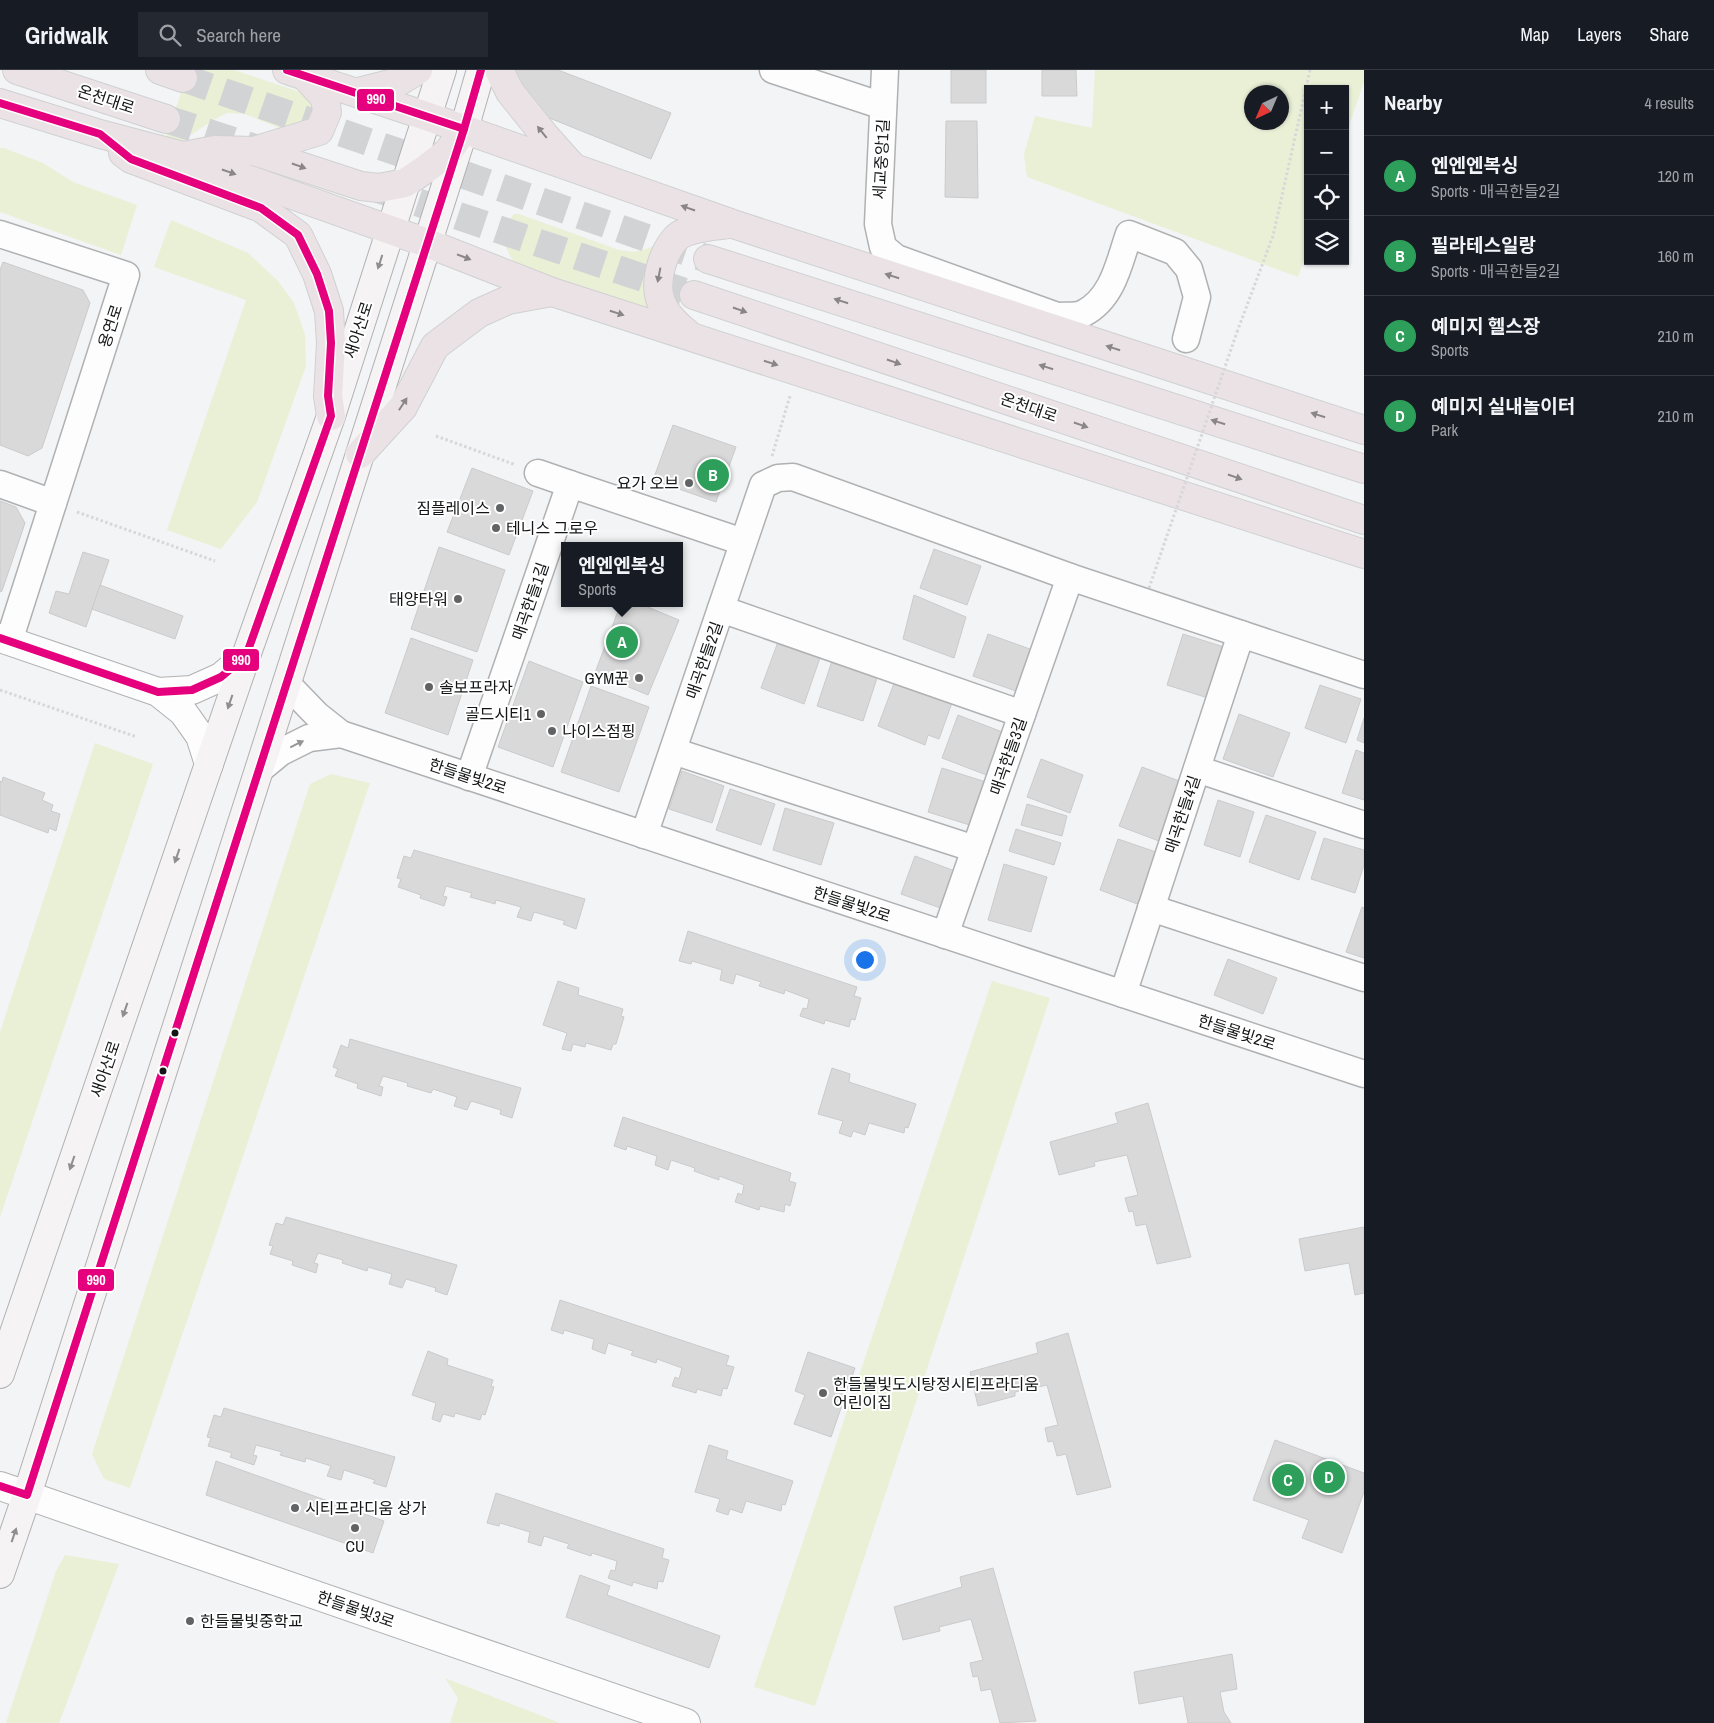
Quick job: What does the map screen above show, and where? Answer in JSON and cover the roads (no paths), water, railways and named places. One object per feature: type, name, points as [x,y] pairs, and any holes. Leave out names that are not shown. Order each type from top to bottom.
[{"type":"highway","name":"온천대로","points":[[17,70],[166,119]]},
{"type":"highway","points":[[358,92],[398,82],[418,70]]},
{"type":"highway","points":[[499,70],[510,92],[574,168]]},
{"type":"highway","points":[[296,73],[358,92],[733,224],[1364,430]]},
{"type":"highway","points":[[254,151],[319,131],[327,112],[325,98],[296,73]]},
{"type":"highway","points":[[0,104],[100,134],[183,156],[427,243],[552,292],[1364,554]]},
{"type":"highway","points":[[183,156],[216,150],[254,151],[361,186],[379,188],[405,183],[428,168],[448,152],[464,129]]},
{"type":"highway","points":[[100,134],[130,159],[261,208],[298,235],[317,274],[329,312],[332,343],[328,396],[331,416]]},
{"type":"highway","points":[[692,338],[676,325],[665,311],[658,297],[657,280],[663,258],[678,237],[696,229],[733,224]]},
{"type":"highway","points":[[708,258],[1364,469]]},
{"type":"highway","points":[[360,454],[403,407],[435,346],[479,313],[508,300],[552,292]]},
{"type":"highway","name":"온천대로","points":[[694,294],[1364,520]]},
{"type":"main road","name":"새아산로","points":[[0,1374],[246,656],[331,416],[442,70]]},
{"type":"main road","points":[[0,1574],[259,770],[464,129],[481,70]]},
{"type":"street","points":[[773,70],[883,106]]},
{"type":"street","name":"세교중앙1길","points":[[885,70],[878,224],[883,247],[896,258],[1057,316],[1082,314],[1102,299],[1114,279],[1129,234],[1175,252],[1189,269],[1197,297],[1186,339]]},
{"type":"street","name":"용연로","points":[[0,234],[126,275],[65,507],[4,639]]},
{"type":"street","points":[[1154,362],[1166,358],[1178,350],[1186,339]]},
{"type":"street","points":[[1186,339],[1186,353],[1192,367],[1202,377]]},
{"type":"street","points":[[538,473],[744,542]]},
{"type":"street","name":"매곡한들2길","points":[[644,835],[763,485],[778,478],[793,477],[1070,577]]},
{"type":"street","points":[[0,484],[65,507]]},
{"type":"street","name":"매곡한들1길","points":[[469,777],[570,484]]},
{"type":"street","points":[[1070,577],[1364,675]]},
{"type":"street","name":"매곡한들3길","points":[[945,935],[1070,577]]},
{"type":"street","points":[[721,608],[1022,714]]},
{"type":"street","name":"매곡한들4길","points":[[1123,994],[1242,634]]},
{"type":"street","points":[[4,639],[158,692],[183,712],[200,736],[209,764]]},
{"type":"street","points":[[158,692],[192,690],[221,677],[246,656]]},
{"type":"street","points":[[286,684],[317,715],[341,734]]},
{"type":"street","points":[[259,770],[281,752],[309,738],[341,734]]},
{"type":"street","name":"한들물빛2로","points":[[341,734],[1364,1074]]},
{"type":"street","points":[[673,751],[975,849]]},
{"type":"street","points":[[1197,769],[1364,825]]},
{"type":"street","points":[[1151,908],[1364,978]]},
{"type":"street","name":"한들물빛3로","points":[[0,1486],[686,1723]]},
{"type":"tunnel","points":[[183,78],[708,259]]},
{"type":"tunnel","points":[[166,119],[255,148]]},
{"type":"tunnel","points":[[378,189],[694,295]]},
{"type":"place","name":"필라테스일랑","points":[[713,475]]},
{"type":"place","name":"요가 오브","points":[[689,483]]},
{"type":"place","name":"짐플레이스","points":[[500,508]]},
{"type":"place","name":"테니스 그로우","points":[[496,528]]},
{"type":"place","name":"태양타워","points":[[458,599]]},
{"type":"place","name":"엔엔엔복싱","points":[[622,642]]},
{"type":"place","name":"GYM꾼","points":[[639,678]]},
{"type":"place","name":"솔보프라자","points":[[429,687]]},
{"type":"place","name":"골드시티1","points":[[541,714]]},
{"type":"place","name":"나이스점핑","points":[[552,731]]},
{"type":"place","name":"한들물빛도시탕정시티프라디움 어린이집","points":[[823,1393]]},
{"type":"place","name":"예미지 실내놀이터","points":[[1329,1477]]},
{"type":"place","name":"예미지 헬스장","points":[[1288,1480]]},
{"type":"place","name":"시티프라디움 상가","points":[[295,1508]]},
{"type":"place","name":"CU","points":[[355,1528]]},
{"type":"place","name":"한들물빛중학교","points":[[190,1621]]}]
